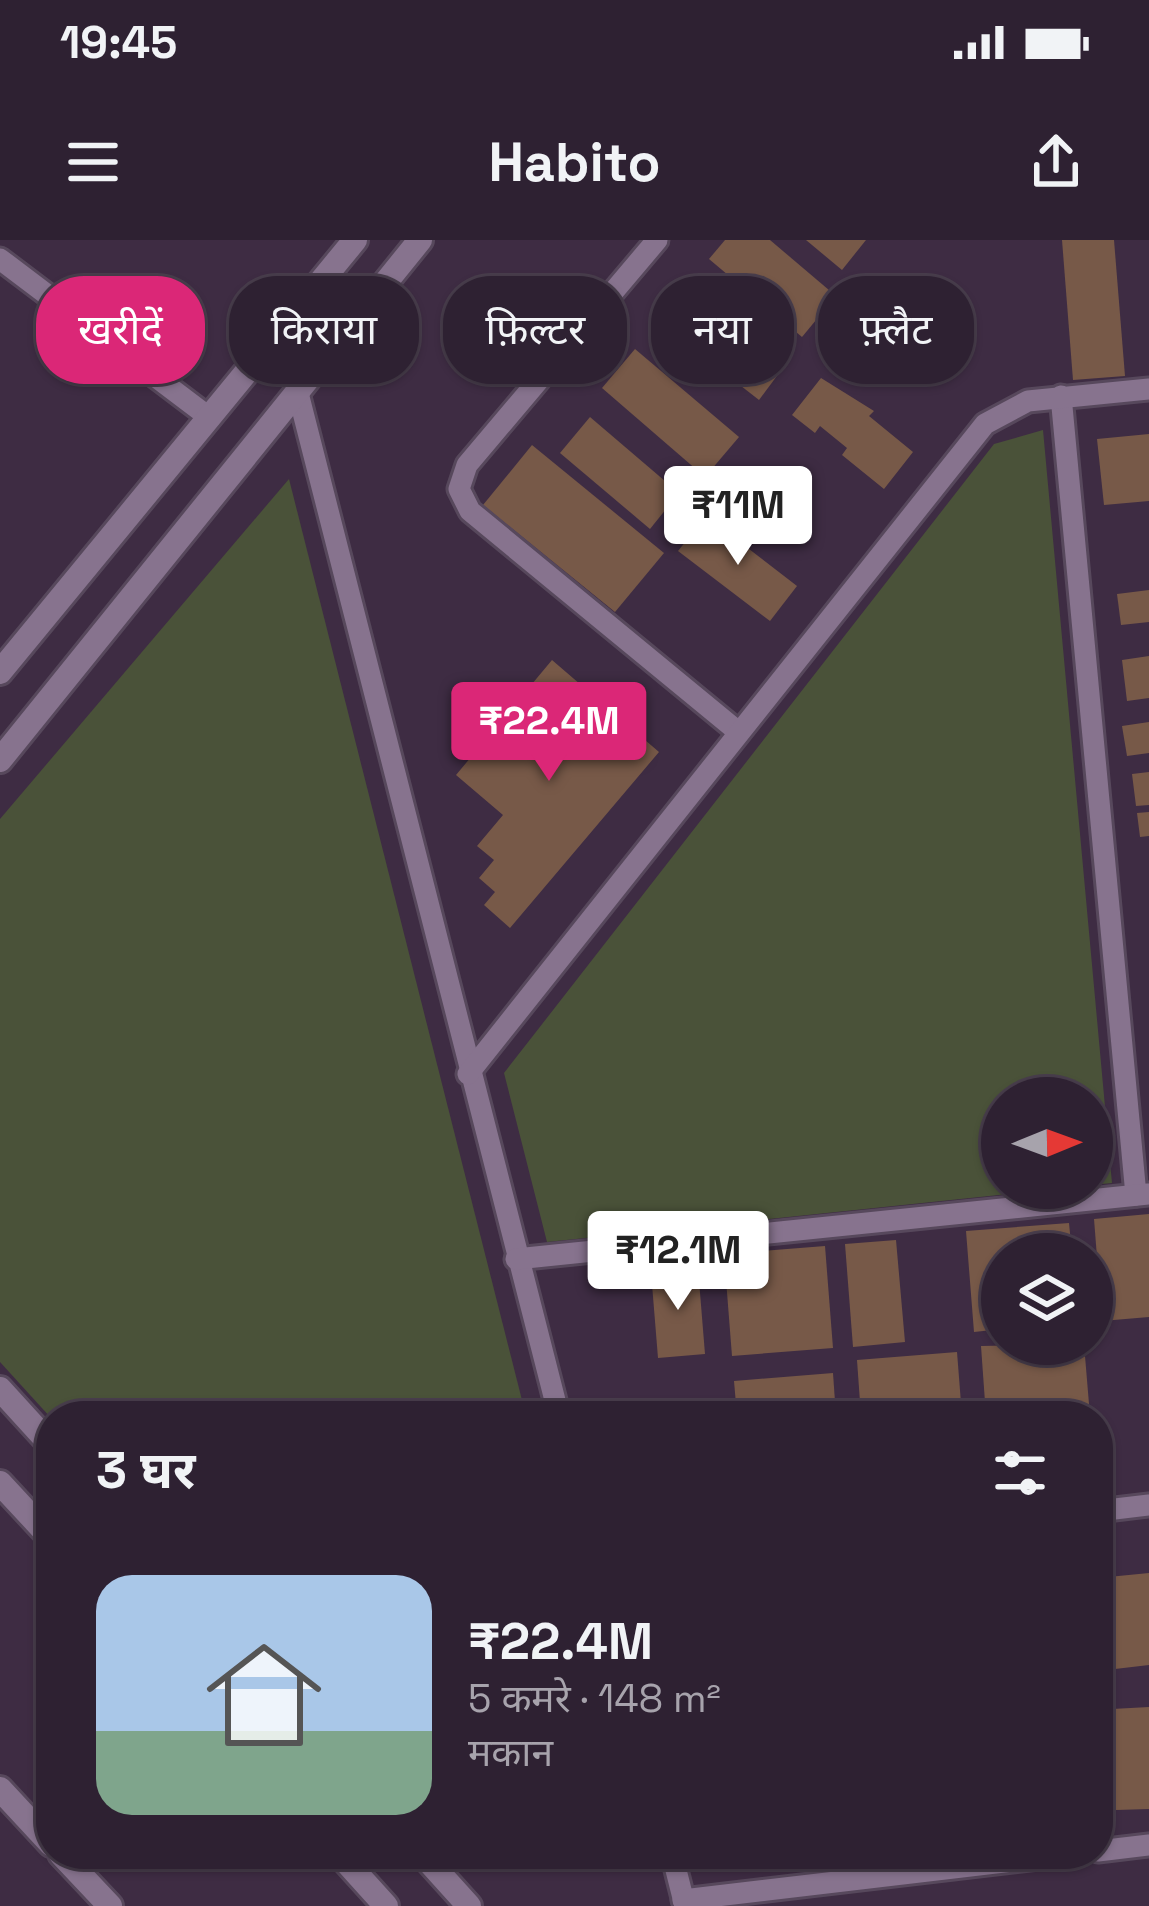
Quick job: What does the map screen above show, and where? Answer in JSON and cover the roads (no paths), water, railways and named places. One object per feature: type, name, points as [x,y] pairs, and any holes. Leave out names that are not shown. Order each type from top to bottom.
[{"type":"street","points":[[0,672],[355,240]]},
{"type":"street","points":[[0,760],[420,240]]},
{"type":"street","points":[[657,240],[467,465],[459,489],[470,511],[736,730]]},
{"type":"street","points":[[0,259],[210,418]]},
{"type":"street","points":[[468,1074],[736,730],[985,424],[1004,409],[1061,396],[1149,389]]},
{"type":"street","points":[[298,393],[555,1401]]},
{"type":"street","points":[[516,1259],[1143,1194],[1061,396]]},
{"type":"street","points":[[0,1390],[36,1429]]},
{"type":"street","points":[[0,1483],[36,1522]]},
{"type":"street","points":[[1113,1509],[1149,1505]]},
{"type":"street","points":[[0,1790],[36,1828]]},
{"type":"street","points":[[1113,1849],[1149,1845]]},
{"type":"street","points":[[75,1869],[110,1906]]},
{"type":"street","points":[[353,1869],[386,1906]]},
{"type":"street","points":[[436,1869],[469,1906]]},
{"type":"street","points":[[676,1869],[684,1903],[954,1869]]}]
